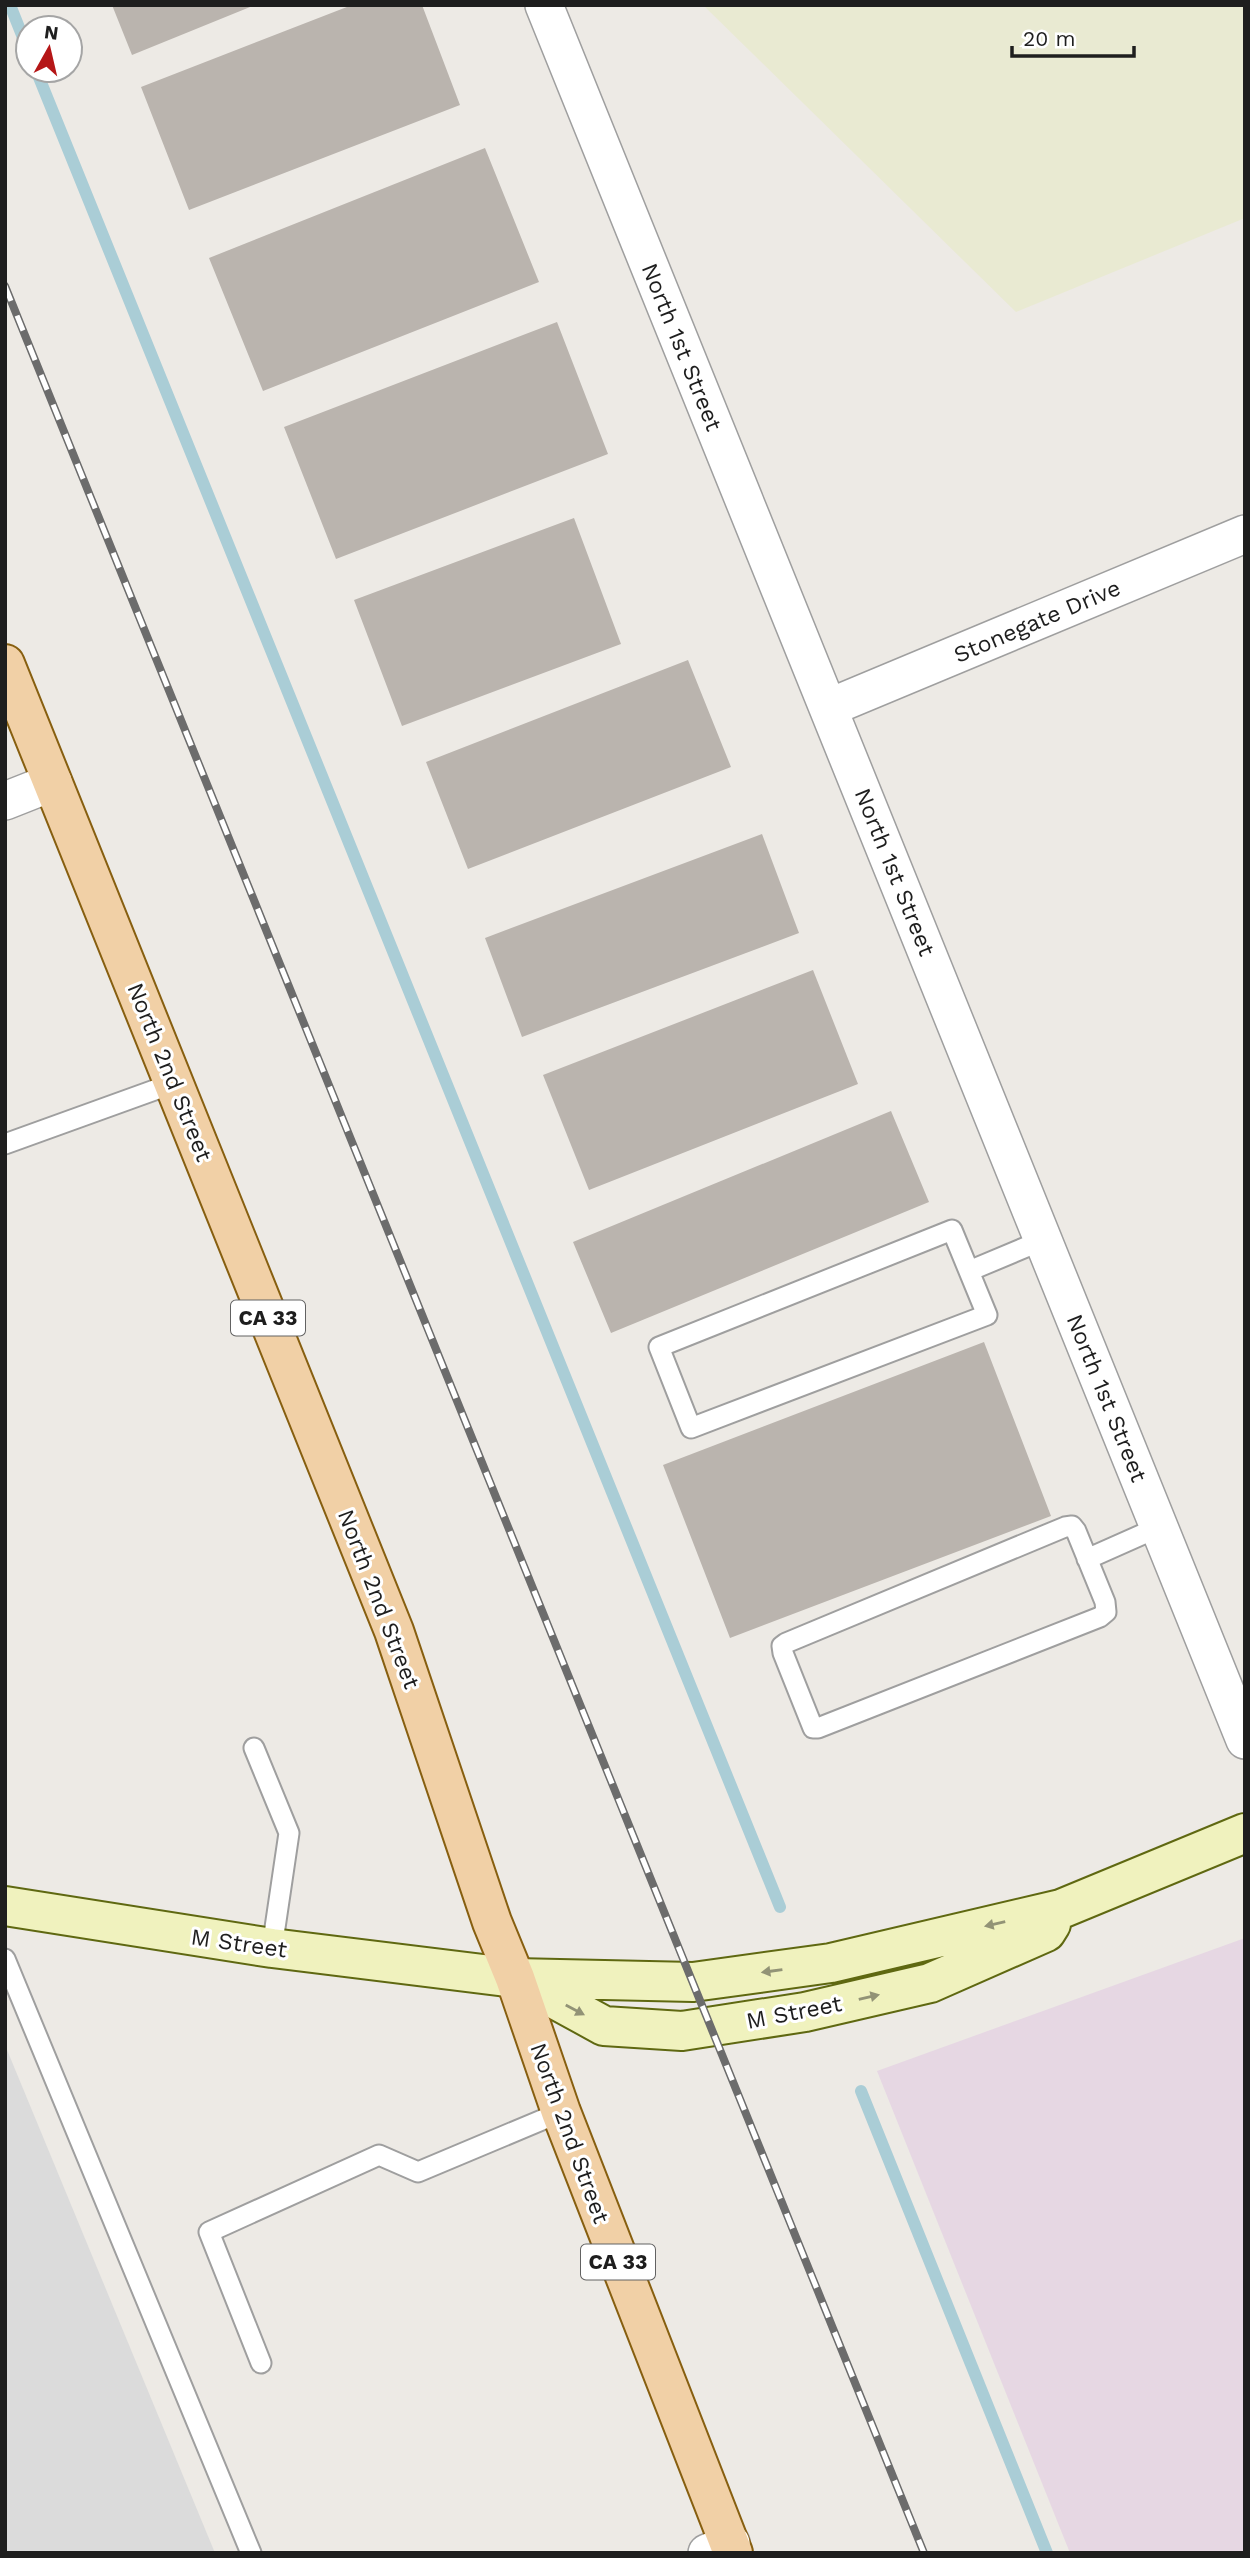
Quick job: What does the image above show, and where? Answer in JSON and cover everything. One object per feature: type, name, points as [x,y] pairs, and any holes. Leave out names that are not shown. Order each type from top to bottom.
[{"type":"main road","name":"North 2nd Street","points":[[5,664],[394,1631],[492,1922],[727,2550]]},
{"type":"street","name":"North 1st Street","points":[[544,5],[1245,1740]]},
{"type":"street","name":"Stonegate Drive","points":[[828,708],[1245,534]]},
{"type":"street","points":[[5,801],[53,782]]},
{"type":"street","name":"M Street","points":[[5,1906],[272,1948],[515,1978],[694,1982],[831,1962],[1061,1909],[1245,1833]]},
{"type":"lane","points":[[5,1144],[174,1083]]},
{"type":"lane","points":[[952,1230],[970,1271],[987,1315],[691,1428],[660,1347],[952,1230]]},
{"type":"lane","points":[[970,1271],[1043,1240]]},
{"type":"lane","points":[[1072,1526],[1076,1531],[1087,1559],[1105,1602],[1106,1612],[1100,1616],[813,1728],[783,1653],[782,1646],[786,1643],[1065,1527],[1072,1526]]},
{"type":"lane","points":[[1087,1559],[1159,1527]]},
{"type":"lane","points":[[254,1748],[289,1833],[272,1948]]},
{"type":"lane","points":[[5,1959],[251,2553]]},
{"type":"lane","points":[[261,2363],[209,2232],[379,2155],[418,2172],[561,2112]]},
{"type":"shaded area","points":[[1245,1938],[1245,2553],[1070,2553],[877,2071]]},
{"type":"shaded area","points":[[5,2045],[215,2553],[5,2553]]},
{"type":"green space","points":[[703,5],[1245,5],[1245,218],[1016,312]]},
{"type":"building","points":[[112,5],[255,5],[132,55]]},
{"type":"building","points":[[352,5],[422,5],[460,105],[189,210],[141,87]]},
{"type":"building","points":[[485,148],[539,282],[263,391],[209,258]]},
{"type":"building","points":[[557,322],[608,454],[336,559],[284,427]]},
{"type":"building","points":[[574,518],[621,644],[402,726],[354,600]]},
{"type":"building","points":[[688,660],[731,767],[468,869],[426,762]]},
{"type":"building","points":[[762,834],[799,933],[522,1037],[485,938]]},
{"type":"building","points":[[813,970],[858,1084],[589,1190],[543,1075]]},
{"type":"building","points":[[891,1111],[929,1202],[611,1333],[573,1242]]},
{"type":"building","points":[[984,1342],[1051,1516],[730,1638],[663,1465]]},
{"type":"waterway","points":[[10,5],[14,15]]},
{"type":"waterway","points":[[42,84],[780,1907]]},
{"type":"waterway","points":[[861,2091],[1047,2553]]},
{"type":"railway","points":[[5,286],[924,2553]]}]
